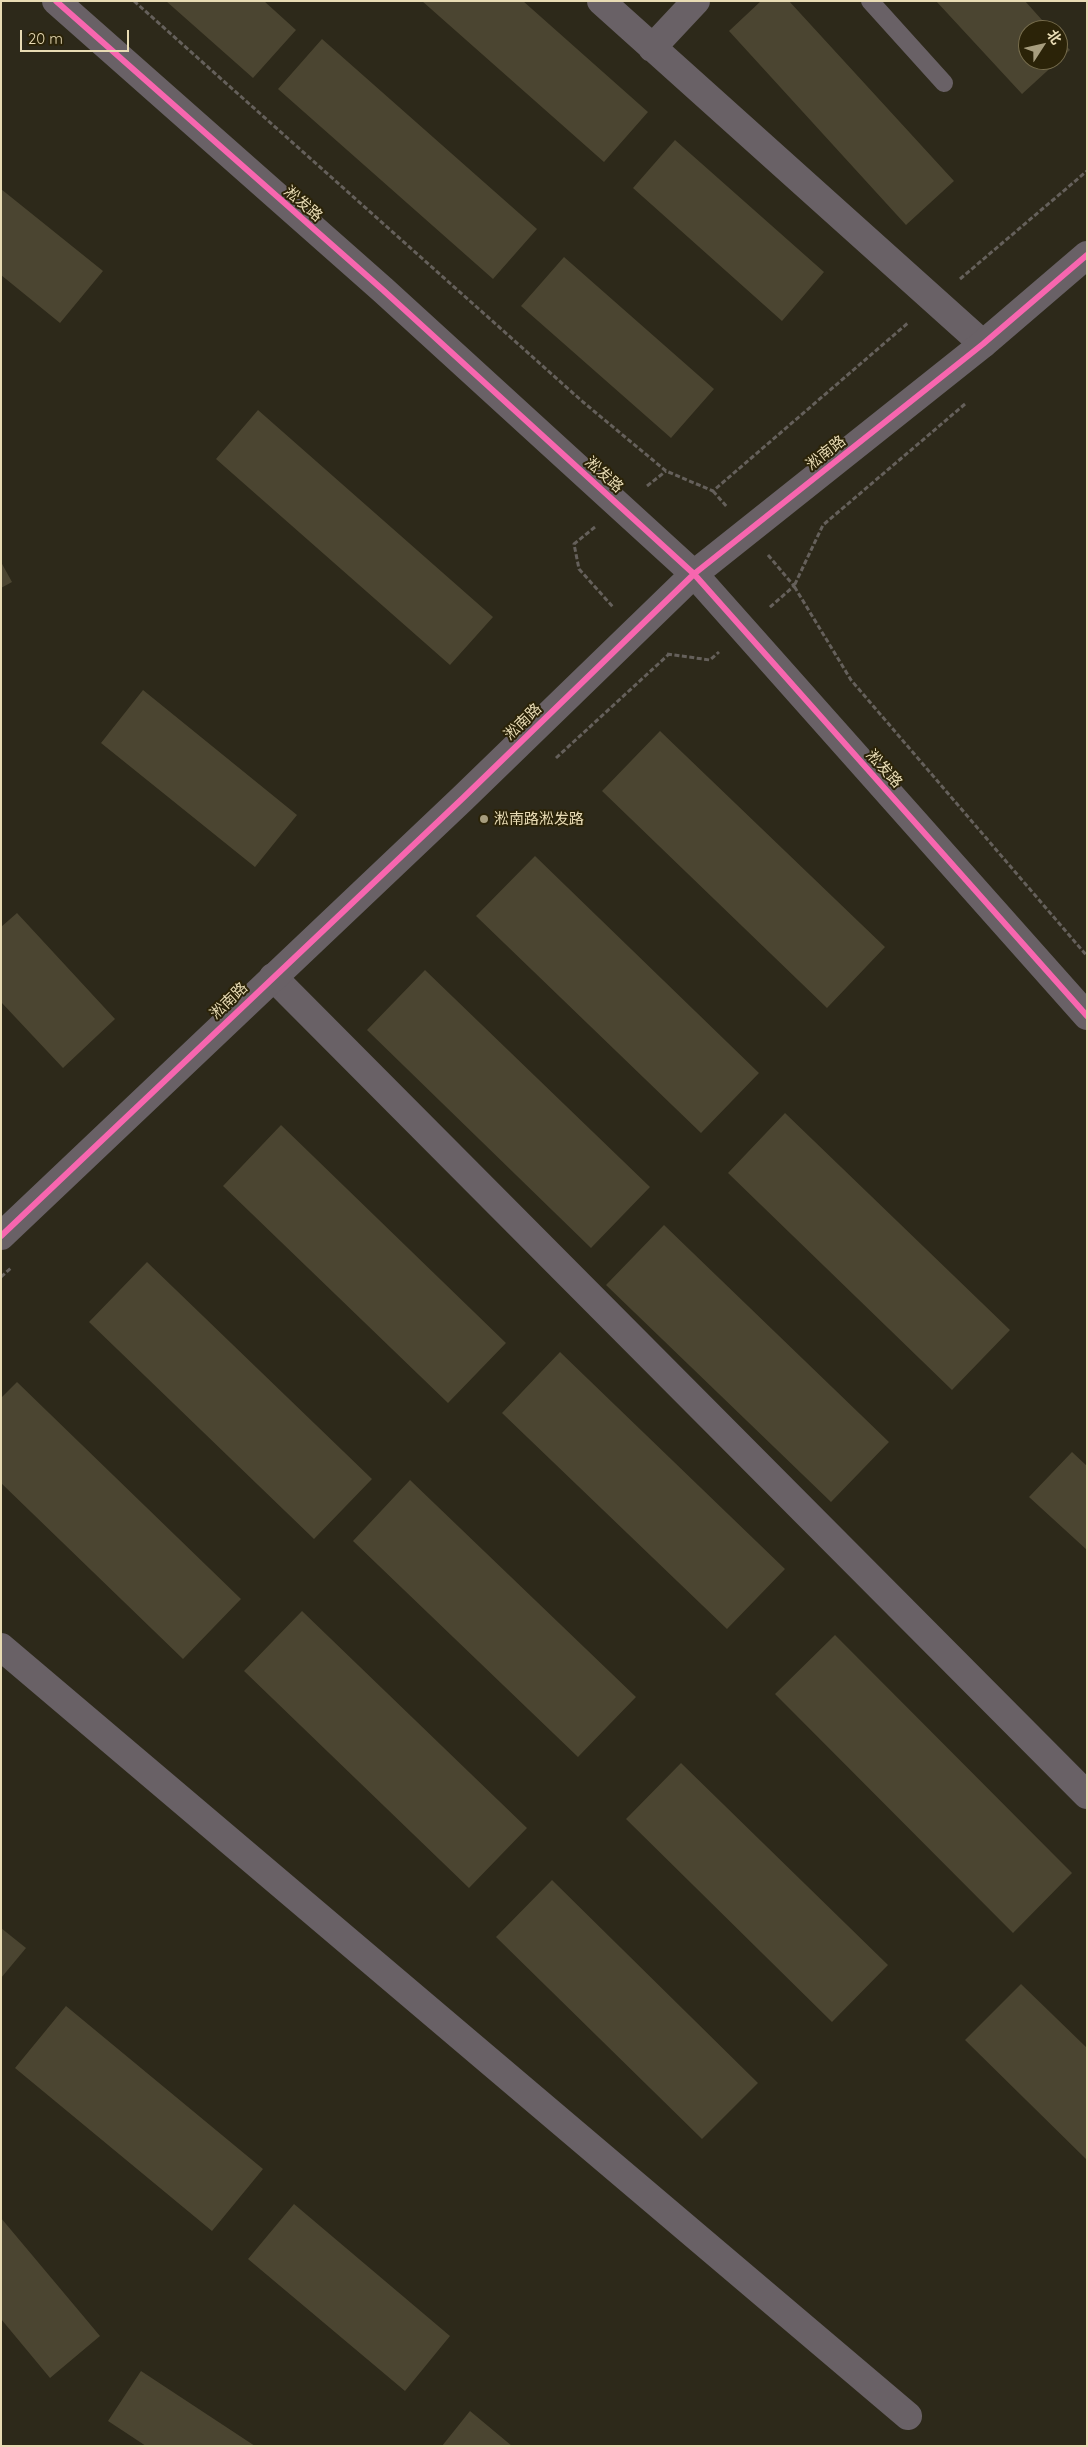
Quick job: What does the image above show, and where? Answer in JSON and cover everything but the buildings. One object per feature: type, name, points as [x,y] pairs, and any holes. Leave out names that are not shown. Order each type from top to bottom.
[{"type":"street","name":"淞发路","points":[[56,1],[390,297],[694,574],[1083,1004]]},
{"type":"street","points":[[601,1],[983,344]]},
{"type":"street","points":[[652,48],[696,1]]},
{"type":"street","name":"淞南路","points":[[1,1236],[463,798],[694,574],[983,344],[1087,255]]},
{"type":"street","points":[[273,977],[1087,1795]]},
{"type":"street","points":[[1,1648],[908,2416]]},
{"type":"lane","points":[[870,1],[944,83]]},
{"type":"path","points":[[134,1],[583,402],[666,471],[713,491],[1087,171]]},
{"type":"path","points":[[966,402],[823,525],[794,586],[851,680],[1087,956]]},
{"type":"cycle path","points":[[56,1],[383,290],[694,574],[1087,1016]]},
{"type":"cycle path","points":[[1,1236],[463,798],[694,574],[983,344],[1087,255]]},
{"type":"place","name":"淞南路淞发路","points":[[484,819]]}]
